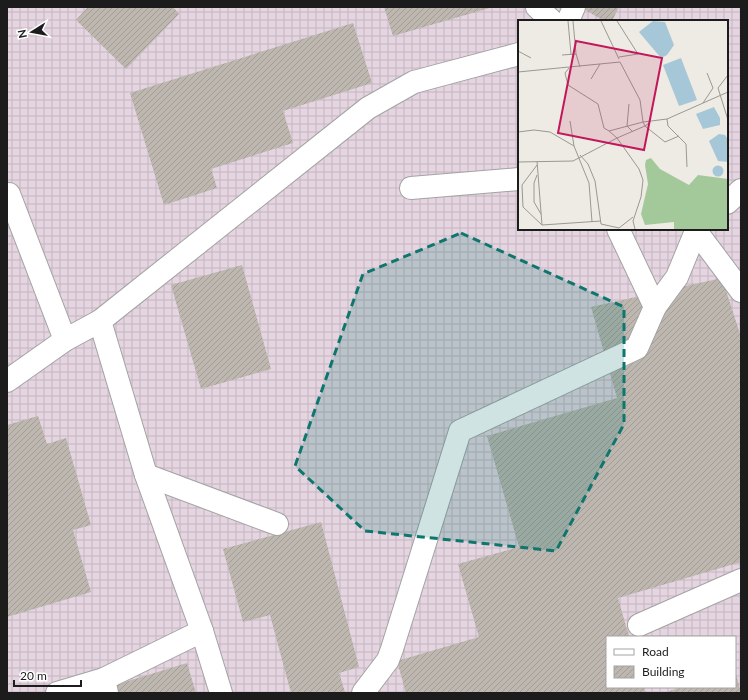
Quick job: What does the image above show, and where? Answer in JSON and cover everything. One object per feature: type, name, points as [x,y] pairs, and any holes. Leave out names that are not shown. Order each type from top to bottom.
[{"type":"lane","points":[[531,7],[533,20]]},
{"type":"lane","points":[[537,7],[551,20]]},
{"type":"lane","points":[[568,20],[574,7]]},
{"type":"lane","points":[[7,381],[65,340],[100,321],[368,108],[414,82],[518,54]]},
{"type":"lane","points":[[411,188],[518,179]]},
{"type":"lane","points":[[728,202],[741,190]]},
{"type":"lane","points":[[7,196],[9,194],[65,340]]},
{"type":"lane","points":[[618,230],[655,307]]},
{"type":"lane","points":[[363,693],[388,660],[460,431],[637,348],[655,307],[677,277],[697,230]]},
{"type":"lane","points":[[697,230],[741,291]]},
{"type":"lane","points":[[100,321],[146,475],[202,631],[221,693]]},
{"type":"lane","points":[[146,475],[277,524]]},
{"type":"lane","points":[[639,625],[741,580]]},
{"type":"lane","points":[[57,693],[106,686],[202,631]]},
{"type":"highlighted area","points":[[461,233],[624,307],[624,424],[556,551],[365,531],[295,466],[363,274]]},
{"type":"shaded area","points":[[7,7],[741,7],[741,693],[7,693]]},
{"type":"building","points":[[88,7],[173,7],[179,14],[126,69],[76,20]]},
{"type":"building","points":[[384,7],[493,7],[393,36]]},
{"type":"building","points":[[619,7],[612,20],[602,20],[582,8]]},
{"type":"building","points":[[353,23],[372,83],[283,111],[293,143],[211,169],[217,188],[164,205],[130,93]]},
{"type":"building","points":[[242,265],[271,369],[201,389],[171,285]]},
{"type":"building","points":[[722,278],[741,337],[741,562],[618,598],[629,636],[606,636],[606,688],[644,688],[646,693],[406,693],[397,661],[479,637],[458,564],[519,547],[487,436],[617,398],[591,307]]},
{"type":"building","points":[[38,416],[47,444],[66,438],[91,525],[73,530],[91,592],[7,617],[7,425]]},
{"type":"building","points":[[321,522],[359,667],[339,673],[345,692],[291,693],[270,615],[243,622],[223,549]]},
{"type":"building","points":[[187,663],[196,693],[117,693],[115,685]]},
{"type":"building","points":[[736,674],[741,693],[663,693],[679,688],[736,688]]}]
